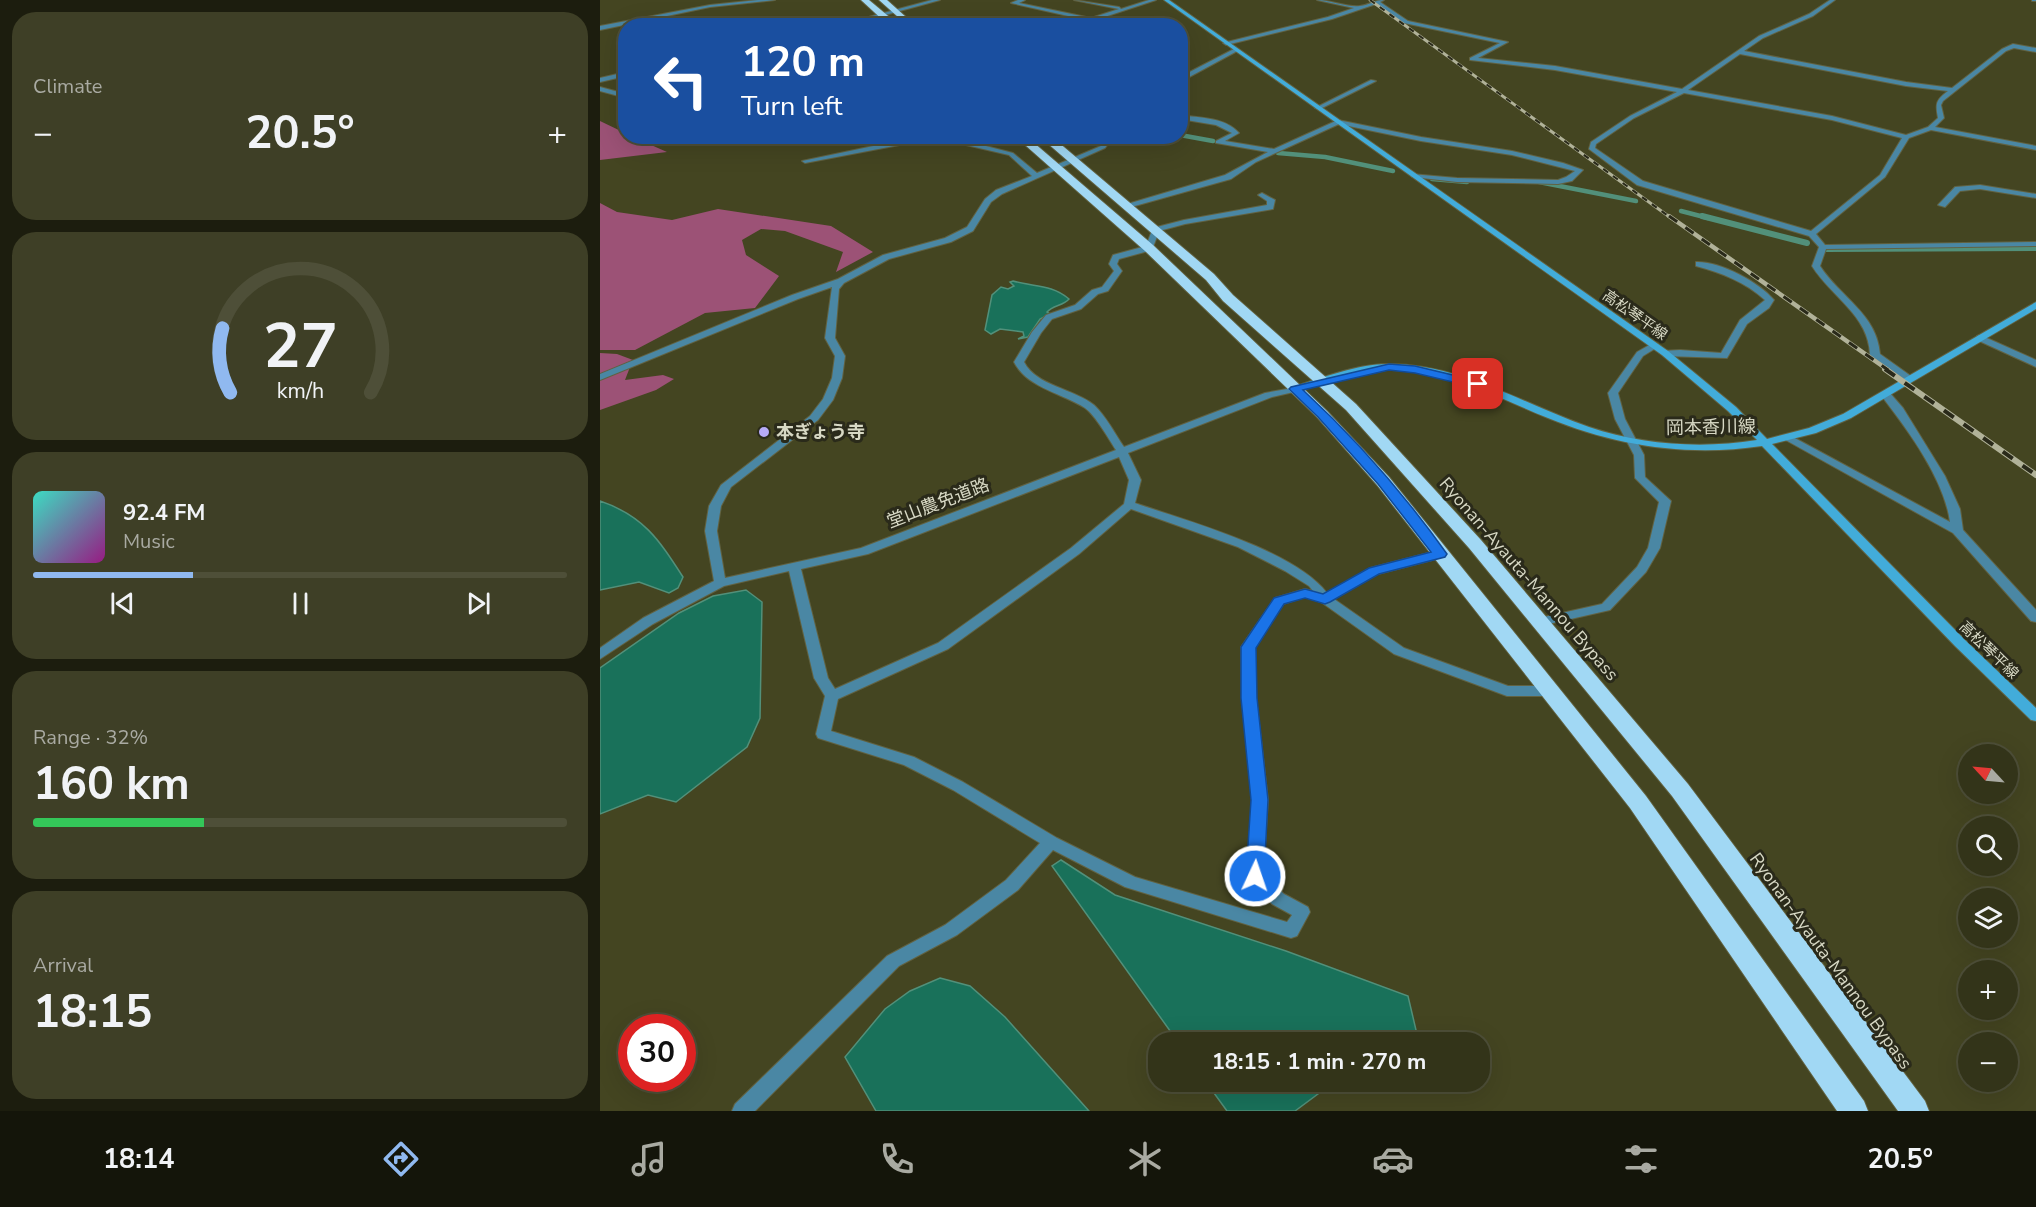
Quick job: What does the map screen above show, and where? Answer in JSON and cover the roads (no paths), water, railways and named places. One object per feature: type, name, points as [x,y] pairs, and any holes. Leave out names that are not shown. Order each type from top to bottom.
[{"type":"highway","points":[[865,0],[885,18]]},
{"type":"highway","points":[[883,0],[904,18]]},
{"type":"highway","name":"Ryonan-Ayauta-Mannou Bypass","points":[[1032,144],[1127,207],[1156,230],[1210,277],[1228,298],[1351,407],[1475,544],[1680,790],[1915,1111]]},
{"type":"highway","name":"Ryonan-Ayauta-Mannou Bypass","points":[[1050,144],[1065,165],[1322,414],[1383,481],[1638,802],[1854,1111]]},
{"type":"main road","name":"高松琴平線","points":[[1166,0],[1665,353],[1732,409],[1960,643],[2036,716]]},
{"type":"main road","name":"岡本香川線","points":[[1295,389],[1378,368],[1415,370],[1478,384],[1576,426],[1633,441],[1689,448],[1764,443],[1819,430],[1885,394],[2036,304]]},
{"type":"street","points":[[650,18],[710,6],[773,0]]},
{"type":"street","points":[[866,18],[938,0]]},
{"type":"street","points":[[1023,0],[1013,3],[1085,18]]},
{"type":"street","points":[[1076,0],[1123,9]]},
{"type":"street","points":[[1093,18],[1154,0]]},
{"type":"street","points":[[1319,0],[1360,7]]},
{"type":"street","points":[[1336,0],[1360,7]]},
{"type":"street","points":[[1823,247],[1812,234],[1640,183],[1593,149],[1593,143],[1632,117],[1682,92],[1761,37],[1810,15],[1833,0]]},
{"type":"street","points":[[1226,43],[1330,18],[1379,1],[1406,22],[1505,42],[1472,59],[1555,68],[1832,118],[1906,137],[1930,128],[1941,118],[1938,105],[1940,100],[2004,50],[2013,46],[2036,50]]},
{"type":"street","points":[[600,28],[618,24]]},
{"type":"street","points":[[1188,76],[1236,50]]},
{"type":"street","points":[[1738,52],[1906,84],[1955,90]]},
{"type":"street","points":[[600,80],[618,76]]},
{"type":"street","points":[[1318,108],[1373,81]]},
{"type":"street","points":[[600,89],[618,94]]},
{"type":"street","points":[[1188,118],[1233,128],[1236,133],[1218,142],[1274,151]]},
{"type":"street","points":[[1127,207],[1211,184],[1244,169],[1274,151],[1338,122],[1421,139],[1512,153],[1580,170],[1569,179],[1558,182],[1457,180],[1413,175]]},
{"type":"street","points":[[1930,128],[2036,148]]},
{"type":"street","points":[[1812,234],[1883,176],[1906,137]]},
{"type":"street","points":[[806,161],[894,144]]},
{"type":"street","points":[[969,144],[1011,154],[1036,176]]},
{"type":"street","points":[[600,377],[795,297],[841,281],[886,257],[948,240],[970,230],[988,201],[999,192],[1065,165],[1105,144]]},
{"type":"street","points":[[1942,205],[1958,189],[1980,187],[2036,196]]},
{"type":"street","points":[[832,696],[943,646],[1075,551],[1129,505],[1134,480],[1122,452],[1090,406],[1035,379],[1023,370],[1019,362],[1049,317],[1078,307],[1095,292],[1105,289],[1118,272],[1113,264],[1116,257],[1149,248],[1156,230],[1184,222],[1270,207],[1270,200],[1262,195]]},
{"type":"street","points":[[1823,247],[2036,244]]},
{"type":"street","points":[[1823,247],[1816,266],[1829,284],[1843,296],[1867,324],[1876,343],[1875,355],[1910,379]]},
{"type":"street","points":[[1665,353],[1685,351],[1724,356],[1743,322],[1766,306],[1770,300],[1737,276],[1699,264]]},
{"type":"street","points":[[720,583],[711,531],[715,506],[728,485],[814,418],[828,400],[837,378],[840,356],[830,338],[835,289],[841,281]]},
{"type":"street","points":[[1980,338],[2036,364]]},
{"type":"street","points":[[1540,622],[1606,607],[1642,569],[1654,548],[1665,501],[1640,478],[1639,455],[1620,419],[1614,393],[1640,354],[1653,346]]},
{"type":"street","name":"堂山農免道路","points":[[600,654],[648,621],[720,583],[864,551],[1269,395],[1295,389]]},
{"type":"street","points":[[1885,394],[1899,410],[1940,476],[1954,509],[1957,531]]},
{"type":"street","points":[[1787,438],[1957,531],[2036,618]]},
{"type":"street","points":[[1129,505],[1242,544],[1313,583],[1325,599],[1399,651],[1507,691],[1550,691]]},
{"type":"street","points":[[794,567],[821,678],[832,696],[823,734],[909,761],[958,786],[1051,842],[1131,882],[1291,931],[1302,912],[1278,899],[1255,876],[1260,800],[1249,698],[1248,647],[1279,601],[1305,593],[1325,599],[1374,571],[1440,554]]},
{"type":"street","points":[[742,1111],[893,961],[951,930],[1012,885],[1051,842]]},
{"type":"waterway","points":[[1188,136],[1213,141]]},
{"type":"waterway","points":[[1278,153],[1325,157],[1393,171]]},
{"type":"waterway","points":[[1432,179],[1467,182]]},
{"type":"waterway","points":[[1539,182],[1636,201]]},
{"type":"waterway","points":[[1681,211],[1708,218]]},
{"type":"waterway","points":[[1702,216],[1807,243]]},
{"type":"waterway","points":[[1826,249],[2036,248]]},
{"type":"railway","points":[[1370,0],[1671,218]]},
{"type":"railway","points":[[1669,216],[1888,370]]},
{"type":"railway","points":[[1885,369],[2036,475]]},
{"type":"place","name":"本ぎょう寺","points":[[764,432]]}]
